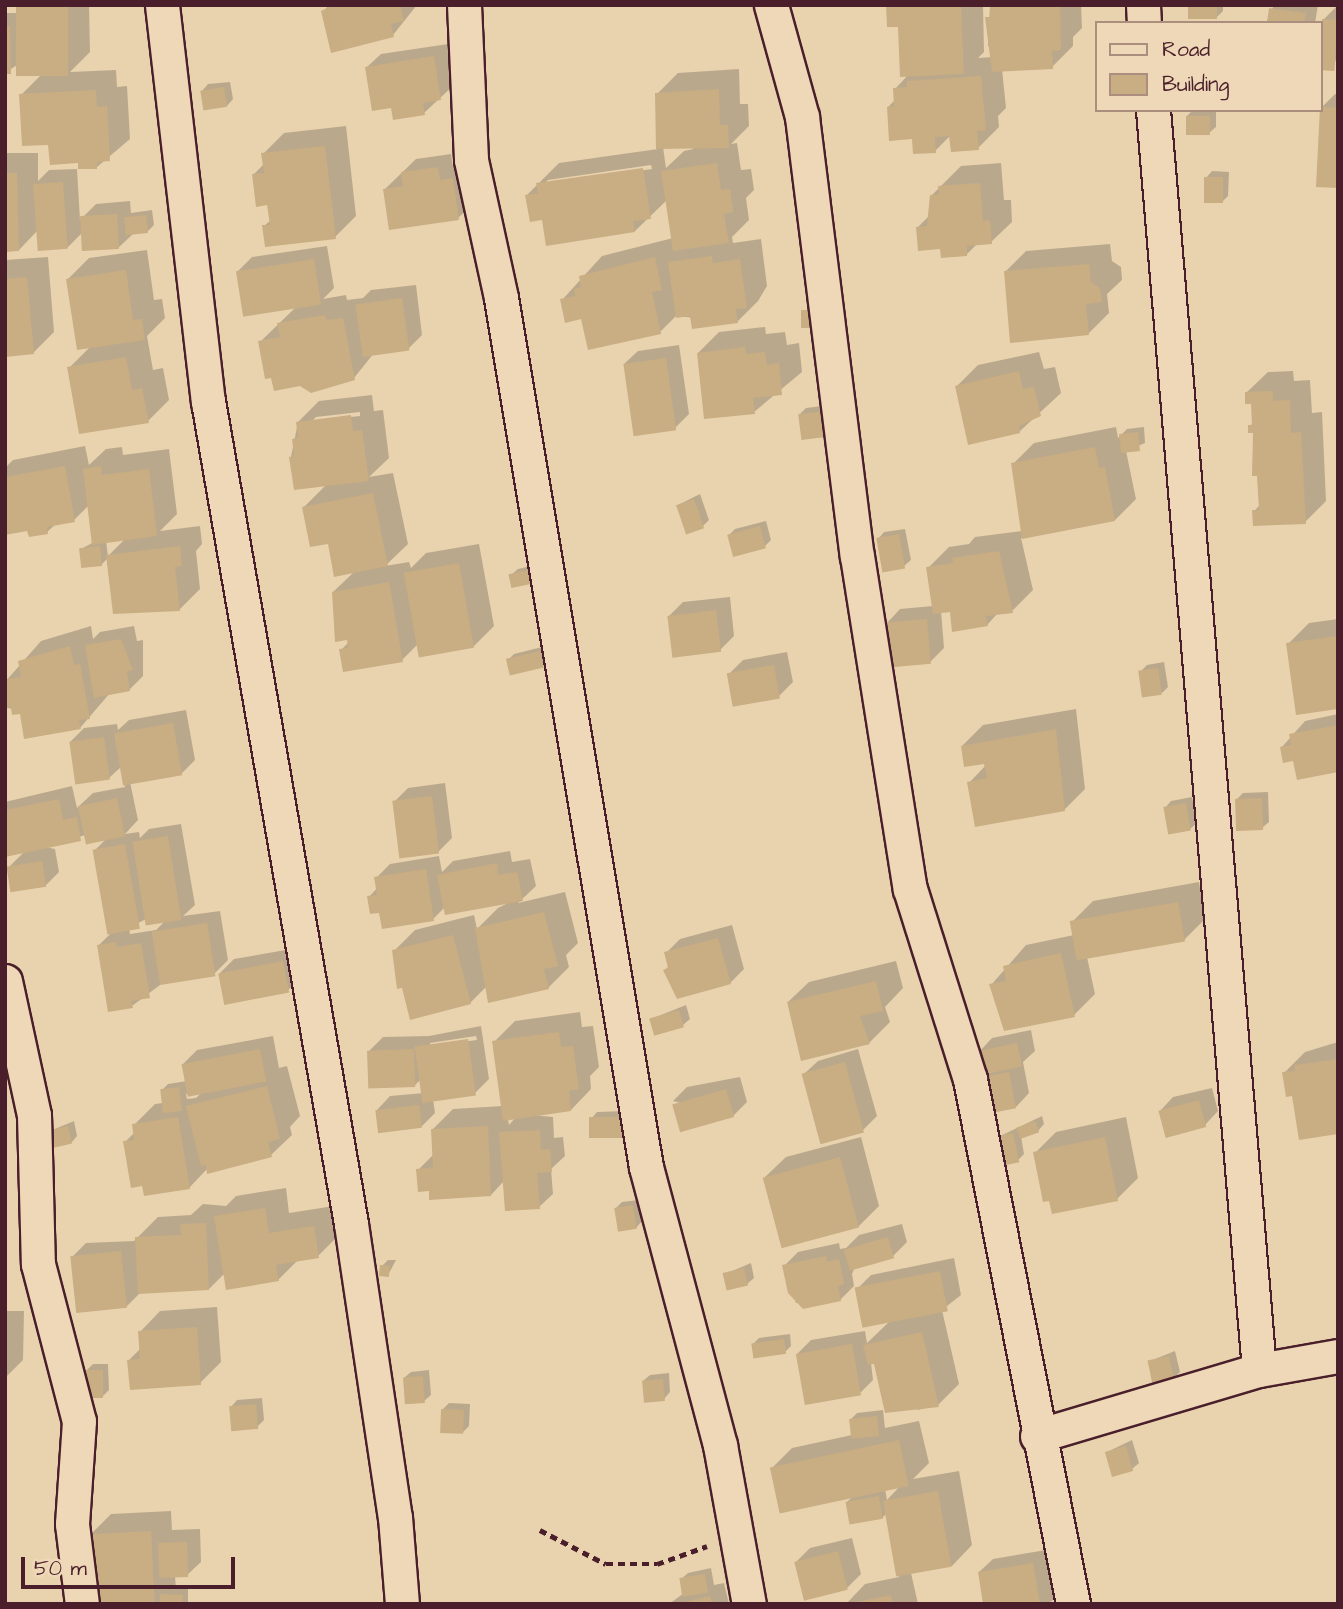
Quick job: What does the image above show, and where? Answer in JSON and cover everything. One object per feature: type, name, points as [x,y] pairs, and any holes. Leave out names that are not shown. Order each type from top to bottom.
[{"type":"street","points":[[162,5],[208,401],[351,1224],[395,1517],[402,1604]]},
{"type":"street","points":[[464,5],[471,160],[501,298],[646,1167],[720,1445],[733,1533],[749,1604]]},
{"type":"street","points":[[771,5],[802,117],[857,556],[910,889],[970,1080],[1037,1436],[1073,1604]]},
{"type":"street","points":[[1153,112],[1259,1370]]},
{"type":"street","points":[[5,981],[34,1115],[38,1264],[79,1420],[72,1524],[82,1604]]},
{"type":"street","points":[[1037,1436],[1259,1370],[1338,1356]]},
{"type":"path","points":[[540,1530],[607,1564],[657,1564],[733,1533]]},
{"type":"building","points":[[16,5],[68,5],[68,76],[16,76]]},
{"type":"building","points":[[334,5],[400,5],[404,21],[391,24],[394,37],[331,53],[321,11]]},
{"type":"building","points":[[886,5],[961,5],[964,74],[900,77],[898,27],[887,27]]},
{"type":"building","points":[[990,5],[1060,5],[1061,50],[1052,51],[1053,69],[992,72],[985,17],[990,17]]},
{"type":"building","points":[[1188,5],[1217,5],[1217,19],[1188,19]]},
{"type":"building","points":[[1269,8],[1306,13],[1304,21],[1267,21]]},
{"type":"building","points":[[1322,19],[1338,20],[1334,71],[1322,70]]},
{"type":"building","points":[[5,26],[10,26],[11,74],[5,74]]},
{"type":"building","points":[[434,56],[441,100],[423,103],[425,115],[393,120],[391,108],[372,111],[365,67]]},
{"type":"building","points":[[981,76],[986,130],[977,131],[979,150],[951,152],[949,136],[935,137],[936,153],[913,154],[912,139],[889,141],[887,107],[894,106],[893,88],[907,87],[907,81]]},
{"type":"building","points":[[224,87],[227,107],[203,111],[200,91]]},
{"type":"building","points":[[719,89],[720,125],[728,125],[729,148],[656,149],[655,93]]},
{"type":"building","points":[[96,90],[97,107],[107,106],[110,161],[97,162],[97,169],[78,169],[78,163],[50,165],[48,145],[22,146],[19,94]]},
{"type":"building","points":[[1322,107],[1338,108],[1338,188],[1316,187],[1320,112]]},
{"type":"building","points":[[1186,116],[1210,116],[1210,135],[1186,135]]},
{"type":"building","points":[[325,146],[336,239],[265,247],[262,225],[270,225],[267,205],[256,207],[252,174],[264,173],[261,153]]},
{"type":"building","points":[[717,163],[721,190],[730,189],[733,212],[724,214],[729,243],[673,251],[661,171]]},
{"type":"building","points":[[438,167],[440,180],[453,178],[459,220],[389,230],[383,189],[403,186],[401,172]]},
{"type":"building","points":[[643,168],[651,219],[633,221],[635,232],[546,246],[542,220],[530,222],[525,195],[538,193],[536,183]]},
{"type":"building","points":[[5,173],[17,173],[19,251],[5,252]]},
{"type":"building","points":[[1204,177],[1223,177],[1223,203],[1204,203]]},
{"type":"building","points":[[63,182],[68,249],[38,251],[33,184]]},
{"type":"building","points":[[980,183],[983,221],[990,220],[992,244],[967,246],[967,256],[941,258],[940,249],[918,251],[916,227],[927,226],[930,195],[939,194],[938,186]]},
{"type":"building","points":[[117,214],[119,249],[82,251],[80,216]]},
{"type":"building","points":[[146,215],[148,233],[126,235],[124,217]]},
{"type":"building","points":[[712,256],[713,263],[740,259],[747,308],[736,309],[738,323],[692,329],[690,316],[676,318],[668,262]]},
{"type":"building","points":[[655,257],[662,290],[652,292],[661,334],[588,350],[581,319],[565,323],[560,299],[575,296],[574,289],[581,287],[579,276]]},
{"type":"building","points":[[314,259],[321,304],[243,317],[236,271]]},
{"type":"building","points":[[1089,264],[1091,282],[1100,288],[1102,302],[1086,304],[1089,335],[1010,343],[1004,271]]},
{"type":"building","points":[[126,270],[133,320],[142,319],[145,340],[77,350],[66,279]]},
{"type":"building","points":[[27,277],[34,354],[5,357],[5,279]]},
{"type":"building","points":[[402,298],[409,350],[363,357],[355,305]]},
{"type":"building","points":[[801,310],[819,310],[819,328],[801,328]]},
{"type":"building","points":[[325,315],[327,320],[343,318],[355,380],[311,393],[300,386],[274,391],[271,378],[265,379],[258,341],[280,337],[277,323]]},
{"type":"building","points":[[745,347],[746,354],[765,352],[767,365],[779,363],[782,395],[753,398],[755,414],[704,419],[697,353]]},
{"type":"building","points":[[126,357],[132,390],[142,388],[149,423],[79,434],[67,367]]},
{"type":"building","points":[[666,358],[676,430],[634,436],[623,364]]},
{"type":"building","points":[[1019,371],[1023,389],[1034,387],[1041,416],[1019,426],[1020,433],[968,445],[955,386]]},
{"type":"building","points":[[1273,391],[1273,401],[1290,400],[1291,433],[1301,432],[1306,524],[1253,526],[1252,510],[1259,510],[1257,476],[1252,476],[1253,433],[1248,433],[1248,425],[1252,425],[1251,404],[1245,404],[1245,392]]},
{"type":"building","points":[[832,410],[835,436],[801,440],[798,414]]},
{"type":"building","points":[[351,415],[353,431],[362,430],[369,481],[294,490],[289,457],[294,456],[292,439],[298,438],[296,422]]},
{"type":"building","points":[[1138,432],[1140,451],[1121,453],[1119,434]]},
{"type":"building","points":[[1095,447],[1099,468],[1105,467],[1115,521],[1022,539],[1011,463]]},
{"type":"building","points":[[65,466],[75,522],[47,527],[48,534],[29,537],[27,531],[5,535],[5,477]]},
{"type":"building","points":[[101,466],[102,475],[149,469],[157,536],[92,545],[83,469]]},
{"type":"building","points":[[373,493],[388,566],[334,577],[328,544],[310,547],[302,507]]},
{"type":"building","points":[[694,499],[704,528],[686,534],[676,505]]},
{"type":"building","points":[[760,526],[766,548],[733,557],[727,535]]},
{"type":"building","points":[[899,534],[905,568],[882,572],[876,538]]},
{"type":"building","points":[[100,546],[102,566],[81,568],[79,548]]},
{"type":"building","points":[[180,546],[182,566],[175,567],[180,611],[113,614],[106,555]]},
{"type":"building","points":[[999,551],[1013,613],[986,616],[988,626],[952,632],[950,612],[933,614],[926,567],[953,563],[952,558]]},
{"type":"building","points":[[459,563],[474,648],[419,657],[404,573]]},
{"type":"building","points":[[529,570],[532,584],[511,588],[508,574]]},
{"type":"building","points":[[389,582],[403,662],[343,672],[339,649],[348,648],[347,640],[335,642],[332,592]]},
{"type":"building","points":[[716,610],[721,652],[672,658],[667,616]]},
{"type":"building","points":[[927,619],[931,664],[889,667],[885,623]]},
{"type":"building","points":[[1338,636],[1338,709],[1296,715],[1286,643]]},
{"type":"building","points":[[121,639],[133,670],[127,671],[130,691],[94,698],[85,645]]},
{"type":"building","points":[[70,646],[74,665],[80,664],[90,719],[79,720],[81,729],[24,739],[20,714],[12,715],[11,707],[5,708],[6,679],[21,677],[18,661]]},
{"type":"building","points":[[540,651],[544,668],[510,675],[506,659]]},
{"type":"building","points":[[774,665],[780,698],[733,707],[727,673]]},
{"type":"building","points":[[1158,668],[1162,695],[1142,698],[1138,671]]},
{"type":"building","points":[[173,723],[182,775],[123,786],[114,733]]},
{"type":"building","points":[[1338,725],[1338,772],[1297,780],[1293,761],[1283,763],[1280,747],[1291,745],[1289,734]]},
{"type":"building","points":[[1056,729],[1065,811],[975,827],[967,782],[987,778],[984,764],[964,767],[961,746]]},
{"type":"building","points":[[104,737],[110,780],[75,784],[69,742]]},
{"type":"building","points":[[432,796],[439,854],[399,858],[392,801]]},
{"type":"building","points":[[117,798],[125,836],[86,844],[78,806]]},
{"type":"building","points":[[1262,798],[1263,830],[1236,831],[1235,799]]},
{"type":"building","points":[[59,799],[63,820],[77,817],[81,841],[5,857],[5,810]]},
{"type":"building","points":[[1186,803],[1191,831],[1168,835],[1163,807]]},
{"type":"building","points":[[168,836],[181,920],[146,926],[132,842]]},
{"type":"building","points":[[125,844],[140,929],[107,934],[93,850]]},
{"type":"building","points":[[42,861],[46,887],[11,892],[6,867]]},
{"type":"building","points":[[497,863],[498,875],[517,872],[523,901],[445,915],[437,875]]},
{"type":"building","points":[[426,869],[434,921],[382,929],[379,913],[370,914],[367,896],[377,895],[374,877]]},
{"type":"building","points":[[1178,902],[1185,941],[1077,960],[1070,921]]},
{"type":"building","points":[[544,912],[558,966],[544,969],[549,989],[488,1003],[475,928]]},
{"type":"building","points":[[207,923],[215,976],[160,985],[152,932]]},
{"type":"building","points":[[453,935],[471,1004],[410,1020],[402,988],[397,989],[392,950]]},
{"type":"building","points":[[718,938],[731,984],[677,999],[663,970],[668,968],[664,952]]},
{"type":"building","points":[[116,942],[117,947],[141,943],[150,998],[131,1001],[133,1008],[108,1012],[97,945]]},
{"type":"building","points":[[1061,953],[1075,1017],[1004,1031],[989,984],[1006,981],[1003,966]]},
{"type":"building","points":[[283,961],[289,992],[224,1005],[218,974]]},
{"type":"building","points":[[876,981],[883,1011],[860,1016],[870,1044],[801,1061],[787,1002]]},
{"type":"building","points":[[679,1010],[684,1027],[654,1036],[649,1019]]},
{"type":"building","points":[[559,1032],[561,1047],[573,1046],[579,1089],[569,1091],[571,1111],[503,1121],[492,1041]]},
{"type":"building","points":[[468,1039],[476,1095],[422,1103],[415,1047]]},
{"type":"building","points":[[1017,1043],[1022,1066],[982,1075],[977,1052]]},
{"type":"building","points":[[260,1049],[266,1081],[188,1097],[181,1064]]},
{"type":"building","points":[[414,1049],[415,1087],[368,1089],[367,1051]]},
{"type":"building","points":[[1338,1059],[1338,1134],[1299,1140],[1292,1096],[1286,1097],[1282,1072],[1295,1071],[1294,1065]]},
{"type":"building","points":[[845,1062],[864,1133],[820,1144],[802,1074]]},
{"type":"building","points":[[1009,1072],[1016,1108],[988,1114],[981,1078]]},
{"type":"building","points":[[267,1086],[280,1139],[268,1142],[272,1157],[207,1174],[206,1165],[201,1166],[186,1106]]},
{"type":"building","points":[[179,1087],[182,1111],[163,1113],[160,1089]]},
{"type":"building","points":[[726,1089],[734,1117],[680,1132],[672,1104]]},
{"type":"building","points":[[1199,1100],[1206,1127],[1166,1138],[1158,1111]]},
{"type":"building","points":[[419,1105],[422,1128],[378,1133],[375,1110]]},
{"type":"building","points":[[178,1117],[190,1189],[144,1196],[142,1186],[131,1188],[123,1141],[134,1140],[132,1124]]},
{"type":"building","points":[[589,1117],[622,1117],[622,1138],[589,1138]]},
{"type":"building","points":[[1035,1121],[1039,1132],[1020,1139],[1016,1128]]},
{"type":"building","points":[[68,1126],[72,1144],[52,1148],[48,1131]]},
{"type":"building","points":[[488,1126],[491,1196],[429,1200],[429,1191],[418,1192],[416,1169],[433,1168],[431,1129]]},
{"type":"building","points":[[540,1130],[541,1150],[550,1149],[552,1172],[537,1173],[540,1209],[505,1211],[499,1132]]},
{"type":"building","points":[[1013,1133],[1019,1162],[1001,1166],[994,1137]]},
{"type":"building","points":[[1105,1137],[1118,1201],[1052,1214],[1049,1201],[1043,1202],[1033,1152]]},
{"type":"building","points":[[840,1157],[859,1228],[782,1248],[763,1178]]},
{"type":"building","points":[[633,1205],[637,1229],[618,1232],[614,1208]]},
{"type":"building","points":[[265,1208],[269,1233],[314,1226],[319,1258],[276,1265],[279,1281],[226,1290],[214,1216]]},
{"type":"building","points":[[206,1223],[209,1290],[138,1294],[135,1237],[181,1235],[180,1224]]},
{"type":"building","points":[[888,1237],[894,1258],[850,1271],[844,1250]]},
{"type":"building","points":[[121,1251],[127,1308],[76,1313],[70,1256]]},
{"type":"building","points":[[826,1256],[827,1262],[839,1259],[844,1284],[838,1286],[841,1301],[803,1309],[788,1293],[782,1265]]},
{"type":"building","points":[[380,1265],[390,1266],[389,1277],[379,1276]]},
{"type":"building","points":[[744,1268],[748,1286],[727,1290],[723,1273]]},
{"type":"building","points":[[940,1271],[948,1311],[862,1328],[855,1288]]},
{"type":"building","points":[[197,1327],[201,1385],[130,1390],[127,1360],[140,1359],[138,1331]]},
{"type":"building","points":[[922,1332],[939,1407],[885,1413],[874,1364],[868,1365],[863,1345]]},
{"type":"building","points":[[784,1339],[786,1354],[753,1358],[751,1344]]},
{"type":"building","points":[[852,1344],[861,1395],[805,1405],[796,1354]]},
{"type":"building","points":[[1169,1356],[1174,1380],[1153,1385],[1147,1361]]},
{"type":"building","points":[[85,1370],[103,1370],[103,1398],[85,1398]]},
{"type":"building","points":[[423,1376],[425,1403],[405,1404],[403,1377]]},
{"type":"building","points":[[663,1379],[665,1401],[644,1403],[642,1381]]},
{"type":"building","points":[[256,1404],[258,1429],[231,1431],[229,1406]]},
{"type":"building","points":[[441,1409],[464,1410],[463,1434],[440,1433]]},
{"type":"building","points":[[877,1416],[879,1436],[851,1439],[849,1419]]},
{"type":"building","points":[[899,1440],[909,1486],[780,1513],[770,1467]]},
{"type":"building","points":[[1126,1446],[1133,1471],[1112,1477],[1105,1452]]},
{"type":"building","points":[[938,1491],[951,1567],[896,1577],[883,1501]]},
{"type":"building","points":[[879,1496],[883,1519],[850,1525],[846,1502]]},
{"type":"building","points":[[151,1531],[155,1604],[92,1604],[88,1534]]},
{"type":"building","points":[[187,1542],[188,1577],[159,1578],[158,1543]]},
{"type":"building","points":[[838,1551],[848,1590],[804,1601],[794,1562]]},
{"type":"building","points":[[1033,1563],[1040,1604],[983,1604],[978,1572]]},
{"type":"building","points":[[705,1574],[708,1593],[682,1597],[679,1578]]},
{"type":"building","points":[[160,1594],[183,1595],[183,1604],[160,1604]]},
{"type":"building","points":[[891,1595],[893,1604],[852,1604],[852,1603]]},
{"type":"building","points":[[710,1596],[712,1604],[681,1603]]}]
